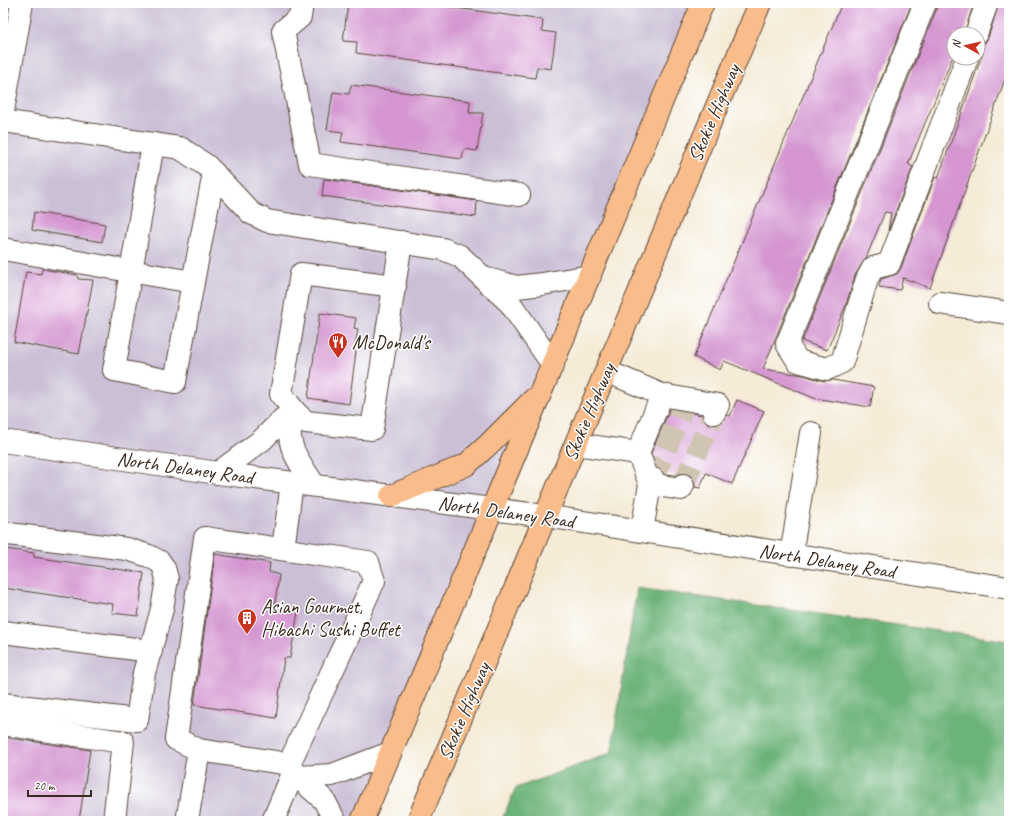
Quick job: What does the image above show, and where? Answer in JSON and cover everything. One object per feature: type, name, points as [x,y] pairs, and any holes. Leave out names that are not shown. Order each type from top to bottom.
[{"type":"highway","points":[[362,821],[703,3]]},
{"type":"highway","name":"Skokie Highway","points":[[418,821],[760,3]]},
{"type":"highway","points":[[391,496],[466,465],[542,391]]},
{"type":"street","points":[[3,111],[5,89],[22,3]]},
{"type":"street","points":[[302,3],[300,17],[283,31],[310,164],[519,195]]},
{"type":"street","points":[[925,3],[787,344],[798,361],[827,369],[842,362],[867,279],[873,268],[889,264],[964,66]]},
{"type":"street","points":[[979,26],[987,3]]},
{"type":"street","points":[[3,121],[180,148],[208,166],[251,214],[267,221],[442,249],[460,256],[510,303],[553,365]]},
{"type":"street","points":[[153,144],[114,370],[175,382],[214,173]]},
{"type":"street","points":[[395,286],[301,274],[281,394],[296,413],[306,422],[372,429],[395,286],[401,242]]},
{"type":"street","points":[[3,249],[193,282]]},
{"type":"street","points":[[484,278],[516,287],[590,276]]},
{"type":"street","points":[[940,304],[1009,313]]},
{"type":"street","points":[[606,371],[662,395],[685,403],[718,405],[714,413]]},
{"type":"street","points":[[642,531],[651,481],[638,453],[662,395]]},
{"type":"street","points":[[218,473],[262,440],[283,419],[296,413]]},
{"type":"street","points":[[296,413],[290,431],[291,442],[294,451],[314,486]]},
{"type":"street","points":[[791,555],[811,433]]},
{"type":"street","name":"North Delaney Road","points":[[3,441],[218,473],[545,516],[1009,588]]},
{"type":"street","points":[[576,444],[638,453]]},
{"type":"street","points":[[651,481],[681,489],[683,485]]},
{"type":"street","points":[[283,549],[292,483]]},
{"type":"street","points":[[3,535],[9,534],[128,549],[149,556],[160,562],[168,578],[162,609],[144,673],[137,720],[3,704]]},
{"type":"street","points":[[273,821],[294,771],[374,581],[368,562],[205,538],[176,739],[199,750],[294,771],[332,775],[390,753]]},
{"type":"street","points":[[3,632],[151,651]]},
{"type":"street","points":[[3,724],[123,742],[114,821]]},
{"type":"street","points":[[187,821],[199,750]]},
{"type":"street","points":[[294,771],[324,800],[335,821]]},
{"type":"shaded area","points":[[3,3],[703,3],[363,821],[3,821]]},
{"type":"green space","points":[[637,588],[1009,641],[1009,821],[501,821],[516,788],[611,753]]},
{"type":"building","points":[[348,3],[420,3],[543,20],[542,31],[556,33],[551,69],[537,67],[535,78],[356,53],[357,42],[343,41]]},
{"type":"building","points":[[842,3],[912,3],[763,369],[803,375],[824,381],[833,380],[874,387],[870,407],[814,398],[724,361],[720,370],[694,357]]},
{"type":"building","points":[[937,3],[974,3],[967,26],[946,26],[946,66],[949,66],[908,164],[913,167],[888,231],[891,213],[885,212],[866,258],[855,275],[846,305],[827,350],[802,341],[937,8]]},
{"type":"building","points":[[999,3],[1009,3],[1009,68],[930,288],[903,278],[900,290],[879,287],[881,279],[897,274],[901,268],[935,177],[938,178],[978,66],[986,66],[986,41]]},
{"type":"building","points":[[351,85],[470,101],[469,113],[483,113],[477,151],[464,149],[462,159],[341,142],[343,132],[327,130],[333,92],[349,94]]},
{"type":"building","points":[[324,179],[477,201],[476,217],[322,196]]},
{"type":"building","points":[[34,212],[105,224],[102,242],[32,230]]},
{"type":"building","points":[[42,269],[77,275],[78,279],[93,280],[79,354],[14,342],[26,272],[41,274]]},
{"type":"building","name":"McDonald's","points":[[320,313],[356,318],[354,328],[358,329],[354,351],[356,352],[349,404],[308,398]]},
{"type":"building","points":[[737,400],[764,411],[732,484],[706,473],[700,488],[695,487],[694,478],[689,474],[664,474],[657,468],[651,453],[670,409],[702,415],[708,424],[715,425],[721,423],[727,415],[730,416]]},
{"type":"building","points":[[5,549],[34,553],[34,557],[144,573],[138,616],[112,613],[113,604],[3,588]]},
{"type":"building","name":"Asian Gourmet, Hibachi Sushi Buffet","points":[[215,554],[270,563],[269,572],[279,575],[274,609],[298,612],[290,658],[284,658],[276,718],[194,705]]},
{"type":"building","points":[[3,737],[90,750],[79,821],[3,821]]},
{"type":"tunnel","points":[[653,479],[683,407]]},
{"type":"tunnel","points":[[683,485],[714,413]]},
{"type":"place","name":"McDonald's","points":[[338,359]]},
{"type":"place","name":"Asian Gourmet, Hibachi Sushi Buffet","points":[[247,635]]}]
